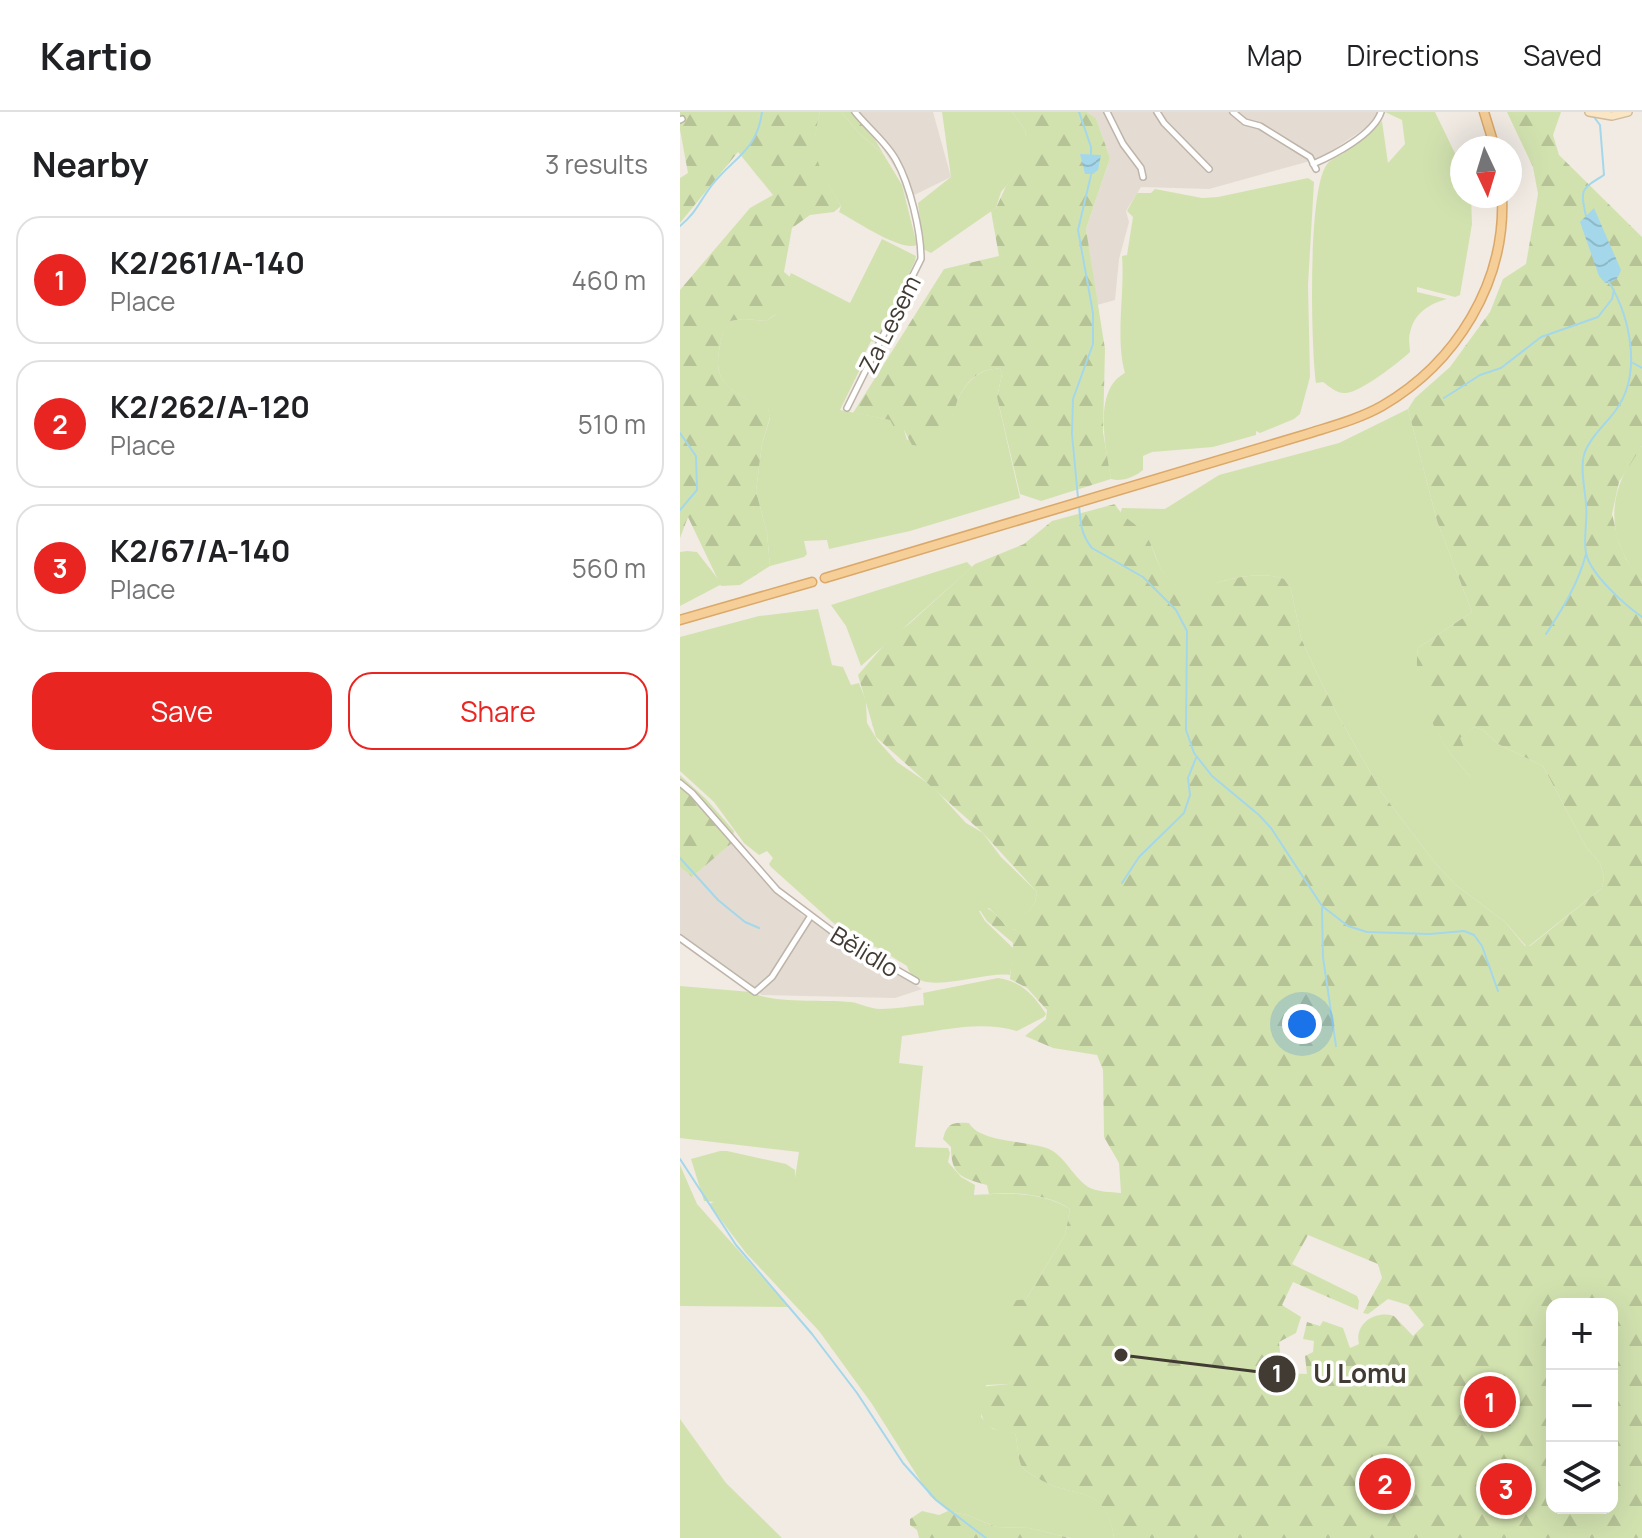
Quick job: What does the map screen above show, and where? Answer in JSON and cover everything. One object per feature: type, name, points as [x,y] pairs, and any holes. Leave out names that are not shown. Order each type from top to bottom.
[{"type":"main road","points":[[1484,112],[1491,136]]},
{"type":"main road","points":[[825,578],[1351,420],[1379,407],[1424,377],[1464,331],[1481,299],[1498,247],[1501,208]]},
{"type":"main road","points":[[680,620],[812,582]]},
{"type":"street","name":"Za Lesem","points":[[847,408],[921,259],[912,204],[896,159],[855,112]]},
{"type":"street","points":[[1107,112],[1123,144],[1141,168],[1143,177]]},
{"type":"street","points":[[1157,112],[1209,169]]},
{"type":"street","points":[[1233,112],[1245,122],[1260,126],[1310,157],[1315,166],[1370,129],[1381,112]]},
{"type":"street","points":[[1589,112],[1612,116],[1628,112]]},
{"type":"street","points":[[680,783],[777,890],[810,917]]},
{"type":"street","name":"Bělidlo","points":[[680,938],[755,992],[772,977],[810,917],[916,981]]},
{"type":"shaded area","points":[[859,112],[933,112],[951,177],[906,199],[899,174]]},
{"type":"shaded area","points":[[1087,112],[1377,112],[1377,120],[1321,158],[1209,189],[1141,187],[1126,211],[1129,222],[1119,259],[1115,300],[1097,305],[1086,229],[1110,158],[1096,118]]},
{"type":"shaded area","points":[[732,843],[802,915],[922,989],[895,998],[762,995],[680,935],[680,867],[692,877]]},
{"type":"green space","points":[[680,112],[820,112],[815,141],[818,162],[841,206],[834,212],[810,215],[792,228],[784,272],[790,277],[776,314],[766,321],[730,321],[722,339],[718,364],[724,382],[738,394],[768,408],[770,417],[762,444],[756,491],[767,533],[770,566],[740,585],[721,586],[688,517],[680,538],[680,290],[750,208],[773,195],[738,152],[680,223],[680,178],[688,173]]},
{"type":"green space","points":[[820,112],[841,112],[884,155],[902,185],[917,245],[890,240],[839,212],[841,206],[821,172],[815,153]]},
{"type":"green space","points":[[841,112],[859,112],[884,155],[859,133]]},
{"type":"green space","points":[[942,112],[1012,112],[1025,130],[1030,158],[1001,192],[996,208],[931,253],[923,249],[918,203],[951,177]]},
{"type":"green space","points":[[1012,112],[1087,112],[1096,118],[1110,158],[1086,229],[1105,349],[1103,432],[1111,479],[1041,501],[1020,494],[997,397],[1002,374],[1000,369],[985,371],[973,378],[960,395],[951,416],[932,430],[930,438],[921,446],[912,445],[904,430],[894,427],[890,420],[853,413],[944,269],[999,256],[991,211],[1029,158],[1025,130]]},
{"type":"green space","points":[[1385,112],[1435,112],[1450,143],[1450,208],[1471,208],[1472,224],[1460,295],[1455,297],[1417,287],[1417,292],[1447,299],[1428,307],[1415,320],[1409,335],[1410,352],[1370,382],[1343,393],[1323,382],[1316,383],[1312,268],[1321,177],[1328,163],[1382,121],[1388,163],[1405,144],[1402,120]]},
{"type":"green space","points":[[1507,112],[1561,112],[1553,135],[1559,155],[1642,237],[1642,446],[1619,482],[1612,514],[1626,559],[1642,581],[1642,1538],[1114,1538],[1110,1520],[1095,1500],[1050,1484],[1025,1470],[1021,1465],[1015,1433],[995,1429],[981,1414],[980,1387],[1009,1384],[1012,1380],[1003,1302],[1026,1299],[1065,1235],[1070,1209],[1031,1195],[989,1194],[987,1185],[959,1174],[953,1164],[951,1147],[943,1139],[952,1125],[969,1123],[993,1138],[1049,1149],[1090,1188],[1121,1193],[1119,1163],[1104,1137],[1103,1070],[1097,1055],[1053,1048],[1025,1036],[1046,1019],[1047,1010],[1027,988],[1010,979],[1013,943],[987,921],[977,906],[989,909],[1016,930],[1035,902],[1037,892],[983,833],[876,737],[858,675],[892,636],[975,564],[1024,544],[1052,521],[1115,504],[1145,534],[1163,573],[1180,588],[1194,589],[1254,576],[1284,579],[1291,589],[1301,638],[1314,667],[1382,793],[1435,863],[1456,885],[1505,922],[1525,946],[1530,946],[1602,888],[1604,877],[1600,863],[1586,847],[1543,766],[1498,744],[1483,730],[1474,727],[1460,738],[1475,773],[1470,777],[1437,732],[1425,706],[1418,677],[1418,648],[1472,612],[1437,521],[1408,409],[1415,398],[1450,367],[1490,312],[1503,279],[1526,264],[1538,194],[1522,136],[1518,136]],"holes":[[[1308,1235],[1378,1264],[1382,1278],[1363,1313],[1368,1314],[1388,1299],[1408,1305],[1424,1325],[1413,1336],[1394,1316],[1373,1317],[1360,1330],[1359,1344],[1350,1348],[1343,1328],[1323,1321],[1320,1326],[1307,1322],[1303,1339],[1314,1341],[1313,1352],[1305,1356],[1307,1374],[1282,1373],[1279,1342],[1296,1333],[1301,1317],[1282,1305],[1293,1282],[1358,1310],[1357,1296],[1292,1264]]]},
{"type":"green space","points":[[1308,178],[1314,182],[1308,285],[1310,377],[1300,414],[1260,433],[1256,431],[1256,435],[1213,447],[1152,452],[1143,456],[1143,470],[1140,473],[1124,479],[1111,479],[1105,437],[1105,406],[1115,381],[1125,373],[1120,330],[1122,256],[1127,255],[1133,217],[1127,211],[1137,193],[1151,193],[1155,189],[1202,198],[1218,197]]},
{"type":"green space","points":[[882,239],[916,256],[915,261],[876,342],[871,341],[840,410],[890,420],[904,430],[907,440],[950,417],[968,383],[979,374],[1000,369],[1002,374],[997,397],[1020,498],[910,531],[829,549],[827,540],[804,541],[807,554],[804,557],[770,566],[767,533],[756,491],[762,444],[770,418],[768,409],[738,394],[724,382],[718,364],[723,335],[730,321],[766,321],[775,315],[791,273],[850,303]]},
{"type":"green space","points":[[1408,409],[1437,521],[1472,612],[1418,648],[1418,676],[1431,719],[1453,757],[1470,777],[1470,762],[1459,738],[1474,727],[1483,730],[1498,744],[1543,766],[1586,847],[1600,863],[1604,877],[1602,888],[1529,946],[1505,922],[1456,885],[1435,863],[1382,793],[1314,667],[1301,638],[1291,589],[1284,579],[1254,576],[1223,581],[1197,590],[1181,589],[1162,571],[1149,540],[1120,514],[1122,508],[1165,509],[1219,475],[1339,443]]},
{"type":"green space","points":[[1642,446],[1642,581],[1621,548],[1614,514],[1621,480]]},
{"type":"green space","points":[[680,552],[697,552],[722,584],[680,606]]},
{"type":"green space","points":[[967,562],[972,567],[861,666],[846,626],[831,605]]},
{"type":"green space","points":[[818,609],[832,665],[843,667],[851,685],[859,683],[866,701],[867,723],[878,741],[897,762],[932,786],[966,823],[983,833],[1001,857],[1037,892],[1035,902],[1017,930],[1010,929],[989,908],[979,911],[1014,949],[1010,975],[937,983],[913,976],[907,966],[839,928],[771,867],[769,864],[773,858],[767,851],[759,855],[744,843],[714,802],[680,771],[680,637],[759,616]]},
{"type":"green space","points":[[680,775],[734,831],[732,843],[692,877],[680,867]]},
{"type":"green space","points":[[998,978],[1014,982],[1026,990],[1046,1014],[1044,1017],[1017,1031],[974,1026],[902,1036],[899,1063],[923,1066],[915,1147],[948,1148],[948,1162],[961,1177],[975,1185],[974,1195],[1036,1196],[1070,1209],[1065,1235],[1026,1299],[1018,1300],[1012,1380],[1009,1384],[986,1385],[981,1417],[993,1429],[1015,1433],[1020,1461],[1027,1472],[1050,1484],[1096,1500],[1110,1520],[1114,1538],[1070,1538],[1029,1528],[996,1527],[948,1511],[930,1496],[872,1404],[819,1331],[746,1253],[709,1204],[714,1202],[704,1201],[691,1159],[727,1151],[786,1164],[795,1170],[795,1178],[799,1152],[680,1138],[680,986],[751,992],[784,1000],[850,1002],[886,1009],[924,1005],[923,993]]},
{"type":"green space","points":[[680,1165],[697,1204],[789,1307],[680,1306]]},
{"type":"green space","points":[[680,1419],[726,1483],[782,1538],[680,1538]]},
{"type":"green space","points":[[922,1511],[939,1515],[948,1511],[996,1527],[1029,1528],[1070,1538],[919,1538],[917,1530],[910,1525],[910,1519]]},
{"type":"water","points":[[1080,154],[1101,155],[1098,170],[1085,174]]},
{"type":"water","points":[[1594,208],[1621,270],[1616,280],[1608,283],[1599,276],[1580,222]]},
{"type":"waterway","points":[[680,226],[720,176],[750,145],[762,112]]},
{"type":"waterway","points":[[1079,112],[1091,147],[1091,157]]},
{"type":"waterway","points":[[1586,216],[1584,191],[1604,175],[1600,125],[1594,117]]},
{"type":"waterway","points":[[1078,498],[1072,434],[1073,399],[1093,344],[1093,313],[1078,230],[1091,175]]},
{"type":"waterway","points":[[1609,282],[1628,329],[1631,363],[1624,396],[1584,455],[1585,547],[1589,561],[1601,579],[1642,617]]},
{"type":"waterway","points":[[1444,398],[1480,375],[1501,368],[1541,337],[1598,317],[1612,299],[1614,290]]},
{"type":"waterway","points":[[1633,363],[1642,368]]},
{"type":"waterway","points":[[680,433],[696,456],[697,490],[680,510]]},
{"type":"waterway","points":[[1079,504],[1083,533],[1092,548],[1143,577],[1176,610],[1187,631],[1186,730],[1194,753],[1212,776],[1271,828],[1322,906],[1348,926],[1367,932],[1430,934],[1464,931],[1474,935],[1482,946],[1498,991]]},
{"type":"waterway","points":[[1546,634],[1574,586],[1586,554]]},
{"type":"waterway","points":[[1122,883],[1139,857],[1184,813],[1190,795],[1188,778],[1196,758]]},
{"type":"waterway","points":[[680,858],[718,900],[745,922],[759,928]]},
{"type":"waterway","points":[[1322,908],[1323,957],[1336,1046]]},
{"type":"waterway","points":[[680,1159],[736,1245],[812,1334],[857,1393],[903,1463],[936,1500],[986,1538]]},
{"type":"place","name":"U Lomu","points":[[1121,1355]]},
{"type":"place","name":"K2/261/A-140","points":[[1490,1402]]},
{"type":"place","name":"K2/262/A-120","points":[[1385,1484]]},
{"type":"place","name":"K2/67/A-140","points":[[1506,1489]]}]
